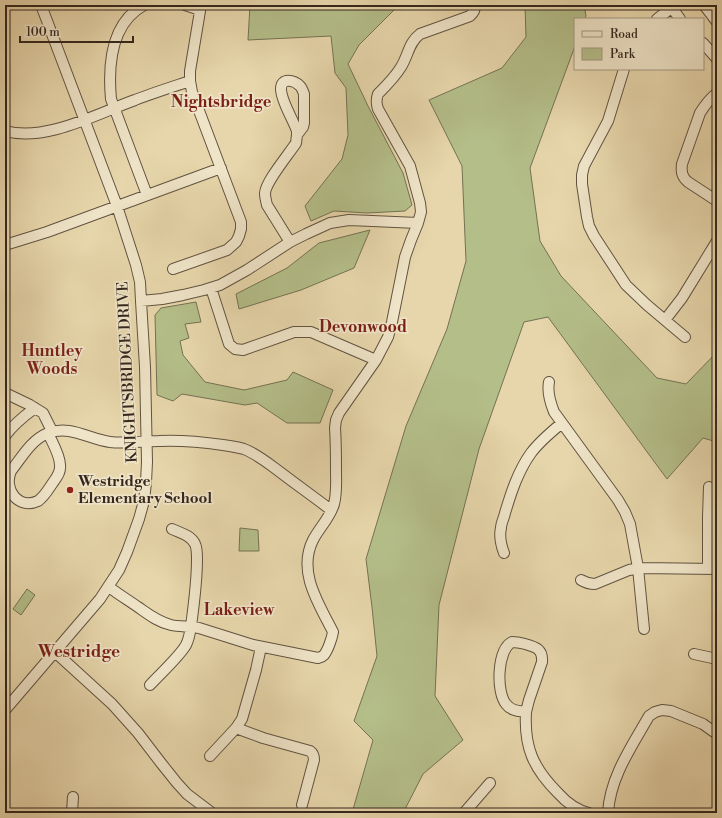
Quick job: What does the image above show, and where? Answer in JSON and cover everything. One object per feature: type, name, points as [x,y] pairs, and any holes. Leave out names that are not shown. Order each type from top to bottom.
[{"type":"street","name":"KNIGHTSBRIDGE DRIVE","points":[[5,710],[109,587],[128,552],[144,501],[146,482],[147,441],[145,367],[140,282],[117,206],[41,5]]},
{"type":"street","points":[[144,5],[132,14],[125,22],[116,38],[110,70],[110,84],[111,99],[147,195]]},
{"type":"street","points":[[174,269],[227,250],[236,242],[241,229],[241,222],[192,92],[190,71],[200,7],[185,5]]},
{"type":"street","points":[[109,587],[150,616],[171,625],[183,627],[191,626],[253,645],[318,658],[324,654],[333,632],[311,585],[307,563],[308,553],[312,542],[332,510],[336,493],[336,420],[339,413],[376,360],[388,337],[405,257],[421,212],[410,166],[378,109],[376,99],[378,94],[401,68],[416,37],[420,34],[470,16],[474,12],[475,5]]},
{"type":"street","points":[[704,5],[717,22]]},
{"type":"street","points":[[658,18],[672,6],[679,18]]},
{"type":"street","points":[[704,45],[717,59]]},
{"type":"street","points":[[624,70],[608,121],[584,166],[582,184],[586,217],[594,236],[626,285],[685,337]]},
{"type":"street","points":[[290,242],[267,205],[265,199],[265,192],[269,181],[296,143],[297,136],[295,126],[285,104],[281,89],[283,82],[287,80],[294,81],[300,86],[304,94],[304,123],[297,136]]},
{"type":"street","points":[[5,131],[15,133],[31,133],[63,127],[135,99],[190,81]]},
{"type":"street","points":[[717,93],[704,106],[700,113],[681,170],[684,179],[717,201]]},
{"type":"street","points":[[5,245],[47,232],[221,168]]},
{"type":"street","points":[[141,301],[183,295],[220,285],[247,270],[290,242],[330,223],[344,221],[418,223]]},
{"type":"street","points":[[665,320],[682,298],[717,241]]},
{"type":"street","points":[[211,288],[229,344],[235,349],[243,350],[294,332],[310,332],[376,360]]},
{"type":"street","points":[[549,382],[548,394],[554,412],[618,500],[630,524],[638,568],[644,629]]},
{"type":"street","points":[[5,393],[43,413],[50,432],[59,458],[60,464],[58,476],[42,498],[29,503],[23,502],[13,496],[10,489],[8,483],[11,471],[37,438],[50,432],[65,430],[109,442],[126,443],[147,441],[187,441],[244,449],[270,465],[332,510]]},
{"type":"street","points":[[5,436],[17,423],[35,408]]},
{"type":"street","points":[[504,553],[501,540],[501,528],[518,477],[523,466],[540,442],[562,424]]},
{"type":"street","points":[[581,580],[586,583],[595,584],[629,570],[638,568],[713,569],[708,517],[709,487]]},
{"type":"street","points":[[150,684],[181,652],[190,635],[197,572],[197,549],[195,543],[187,535],[172,529]]},
{"type":"street","points":[[526,712],[512,709],[507,705],[501,694],[499,682],[502,660],[506,647],[512,642],[535,647],[541,652],[542,657],[542,662],[526,712],[526,736],[533,761],[548,783],[565,800],[574,807],[589,813]]},
{"type":"street","points":[[210,756],[236,728],[242,719],[261,647]]},
{"type":"street","points":[[55,652],[112,704],[127,720],[187,794],[212,813]]},
{"type":"street","points":[[694,654],[717,659]]},
{"type":"street","points":[[608,813],[608,805],[612,789],[618,773],[625,757],[649,716],[662,710],[671,711],[703,724],[717,734]]},
{"type":"street","points":[[236,728],[253,735],[310,751],[312,753],[314,760],[302,805]]},
{"type":"street","points":[[468,812],[490,783]]},
{"type":"street","points":[[71,813],[73,797]]},
{"type":"green space","points":[[250,5],[399,5],[359,45],[348,64],[403,173],[412,205],[405,211],[367,213],[334,211],[311,221],[305,206],[342,159],[348,135],[346,88],[335,73],[331,36],[248,40]]},
{"type":"green space","points":[[525,5],[584,5],[585,18],[574,18],[574,49],[530,168],[540,241],[561,276],[657,378],[686,384],[717,352],[717,442],[703,438],[667,479],[548,317],[524,322],[479,449],[439,605],[435,696],[463,740],[423,774],[403,813],[352,813],[373,740],[354,721],[377,656],[366,559],[406,426],[447,329],[466,261],[462,166],[429,100],[502,68],[526,37]]},
{"type":"green space","points":[[370,230],[354,268],[301,290],[239,309],[236,294],[287,268],[319,243]]},
{"type":"green space","points":[[196,302],[201,322],[185,324],[189,338],[180,341],[183,355],[205,382],[244,390],[287,380],[293,372],[333,390],[320,423],[287,423],[257,403],[245,405],[182,394],[173,401],[157,395],[155,315],[161,308]]},
{"type":"green space","points":[[240,528],[258,530],[259,551],[239,551]]},
{"type":"green space","points":[[27,589],[35,595],[21,615],[13,609]]},
{"type":"place","name":"Westridge Elementary School","points":[[70,490]]},
{"type":"district","name":"Nightsbridge","points":[[221,101]]},
{"type":"district","name":"Devonwood","points":[[363,326]]},
{"type":"district","name":"Huntley Woods","points":[[52,359]]},
{"type":"district","name":"Lakeview","points":[[239,609]]},
{"type":"district","name":"Westridge","points":[[79,651]]}]
